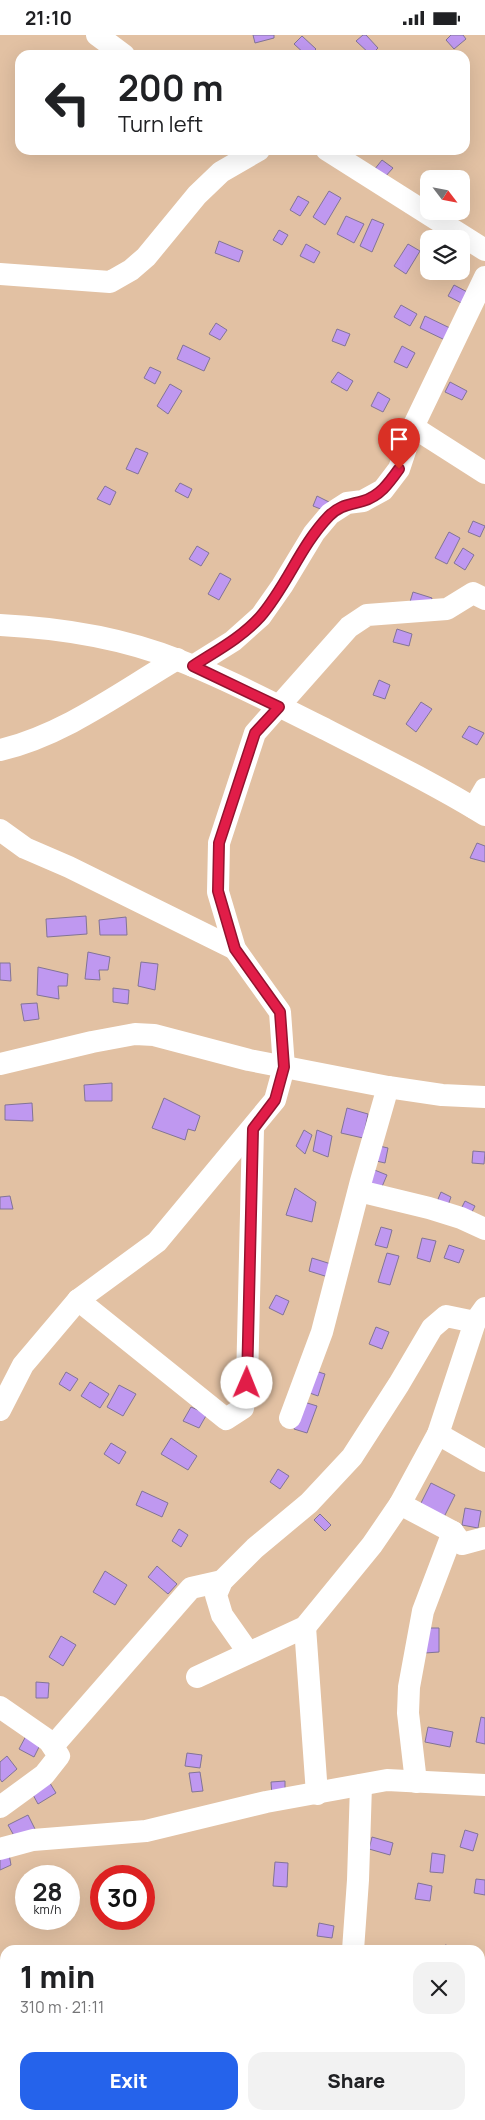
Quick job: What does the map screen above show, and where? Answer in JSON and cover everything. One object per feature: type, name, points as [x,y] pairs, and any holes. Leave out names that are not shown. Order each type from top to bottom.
[{"type":"street","points":[[97,35],[117,50]]},
{"type":"street","points":[[0,274],[110,282],[131,270],[146,257],[197,195],[221,172],[250,155]]},
{"type":"street","points":[[335,155],[485,250]]},
{"type":"street","points":[[0,750],[18,746],[64,726],[185,663],[233,641],[261,616],[282,586],[314,533],[330,514],[347,503],[363,501],[383,490],[399,469],[413,427],[485,277]]},
{"type":"street","points":[[413,427],[485,473]]},
{"type":"street","points":[[0,1410],[23,1365],[78,1300],[157,1242],[253,1129],[275,1100],[284,1067],[280,1012],[235,949],[218,891],[219,843],[255,733],[349,627],[368,615],[447,609],[473,593],[485,599]]},
{"type":"street","points":[[0,625],[67,630],[116,641],[185,663],[279,707],[479,812],[485,789]]},
{"type":"street","points":[[0,830],[25,849],[69,867],[235,949]]},
{"type":"street","points":[[0,1064],[135,1034],[154,1035],[284,1067],[388,1087],[442,1095],[485,1097]]},
{"type":"street","points":[[290,1418],[322,1332],[388,1087]]},
{"type":"street","points":[[78,1300],[226,1419],[243,1408],[247,1383],[253,1129]]},
{"type":"street","points":[[359,1191],[445,1213],[485,1229]]},
{"type":"street","points":[[197,1677],[305,1627],[372,1545],[400,1504],[438,1434],[480,1315],[446,1316],[432,1328],[352,1457],[309,1503],[255,1548],[222,1581],[216,1595],[222,1615],[248,1652]]},
{"type":"street","points":[[438,1434],[485,1461]]},
{"type":"street","points":[[400,1504],[453,1532],[462,1544],[485,1537]]},
{"type":"street","points":[[416,1782],[408,1713],[409,1687],[423,1611],[453,1532]]},
{"type":"street","points":[[54,1746],[190,1588],[222,1581]]},
{"type":"street","points":[[305,1627],[317,1795]]},
{"type":"street","points":[[0,1707],[54,1746],[59,1756],[54,1766],[30,1787],[0,1807]]},
{"type":"street","points":[[0,1849],[33,1840],[146,1831],[266,1802],[317,1795],[387,1780],[485,1785]]},
{"type":"street","points":[[353,1945],[358,1880],[361,1785]]},
{"type":"building","points":[[253,35],[274,35],[274,38],[255,43]]},
{"type":"building","points":[[363,35],[366,35],[378,48],[376,50],[366,50],[356,41]]},
{"type":"building","points":[[451,35],[463,35],[466,39],[454,49],[446,40]]},
{"type":"building","points":[[302,36],[316,49],[301,50],[294,44]]},
{"type":"building","points":[[382,160],[393,168],[384,178],[374,170]]},
{"type":"building","points":[[329,191],[341,198],[325,225],[313,217]]},
{"type":"building","points":[[298,196],[309,202],[300,216],[290,210]]},
{"type":"building","points":[[346,216],[364,224],[354,243],[337,234]]},
{"type":"building","points":[[372,219],[384,224],[372,252],[360,246]]},
{"type":"building","points":[[279,230],[288,235],[282,245],[273,240]]},
{"type":"building","points":[[219,241],[243,251],[239,262],[215,253]]},
{"type":"building","points":[[306,244],[320,252],[314,263],[300,256]]},
{"type":"building","points":[[408,244],[420,251],[406,274],[394,266]]},
{"type":"building","points":[[454,285],[473,295],[467,306],[448,296]]},
{"type":"building","points":[[401,305],[417,314],[410,326],[394,317]]},
{"type":"building","points":[[425,316],[452,329],[447,341],[420,328]]},
{"type":"building","points":[[216,323],[227,330],[220,340],[209,334]]},
{"type":"building","points":[[337,329],[350,334],[345,346],[332,341]]},
{"type":"building","points":[[183,345],[210,358],[204,371],[177,359]]},
{"type":"building","points":[[402,346],[415,353],[407,368],[394,362]]},
{"type":"building","points":[[150,367],[161,372],[155,384],[144,378]]},
{"type":"building","points":[[338,372],[353,381],[347,391],[331,382]]},
{"type":"building","points":[[450,382],[467,391],[462,400],[445,392]]},
{"type":"building","points":[[170,384],[182,391],[168,414],[157,406]]},
{"type":"building","points":[[378,392],[390,399],[383,412],[371,406]]},
{"type":"building","points":[[136,448],[148,453],[138,474],[126,469]]},
{"type":"building","points":[[180,483],[192,489],[188,498],[175,491]]},
{"type":"building","points":[[105,486],[116,492],[110,505],[97,499]]},
{"type":"building","points":[[317,496],[331,503],[328,512],[313,506]]},
{"type":"building","points":[[473,521],[485,526],[480,537],[468,532]]},
{"type":"building","points":[[449,532],[460,538],[447,564],[435,558]]},
{"type":"building","points":[[197,546],[209,553],[201,566],[189,559]]},
{"type":"building","points":[[463,548],[474,555],[465,570],[454,563]]},
{"type":"building","points":[[220,573],[231,579],[219,600],[208,594]]},
{"type":"building","points":[[413,592],[432,598],[428,610],[409,605]]},
{"type":"building","points":[[397,629],[412,634],[409,646],[393,642]]},
{"type":"building","points":[[379,680],[390,685],[385,699],[373,695]]},
{"type":"building","points":[[421,702],[432,709],[416,732],[406,724]]},
{"type":"building","points":[[469,726],[484,733],[477,745],[462,737]]},
{"type":"building","points":[[477,843],[485,846],[485,862],[470,858]]},
{"type":"building","points":[[86,916],[87,934],[47,937],[46,919]]},
{"type":"building","points":[[126,917],[127,935],[100,935],[99,920]]},
{"type":"building","points":[[88,952],[110,957],[108,970],[99,970],[100,980],[85,979]]},
{"type":"building","points":[[141,962],[158,964],[155,990],[138,986]]},
{"type":"building","points":[[0,963],[10,963],[11,981],[0,980]]},
{"type":"building","points":[[38,967],[68,974],[67,986],[58,986],[59,999],[37,995]]},
{"type":"building","points":[[113,988],[129,990],[128,1004],[113,1002]]},
{"type":"building","points":[[37,1003],[39,1019],[24,1021],[21,1004]]},
{"type":"building","points":[[112,1083],[112,1101],[85,1101],[84,1085]]},
{"type":"building","points":[[164,1098],[200,1116],[195,1131],[188,1129],[185,1140],[152,1128]]},
{"type":"building","points":[[32,1103],[33,1121],[5,1120],[5,1105]]},
{"type":"building","points":[[347,1108],[368,1114],[363,1138],[341,1133]]},
{"type":"building","points":[[304,1130],[312,1135],[305,1154],[296,1146]]},
{"type":"building","points":[[317,1130],[332,1136],[328,1157],[313,1151]]},
{"type":"building","points":[[375,1145],[388,1148],[385,1163],[372,1160]]},
{"type":"building","points":[[473,1151],[485,1152],[484,1164],[472,1163]]},
{"type":"building","points":[[372,1169],[387,1175],[381,1189],[367,1184]]},
{"type":"building","points":[[295,1188],[316,1202],[312,1222],[286,1215]]},
{"type":"building","points":[[441,1192],[451,1197],[447,1208],[436,1204]]},
{"type":"building","points":[[10,1196],[13,1209],[0,1209],[0,1197]]},
{"type":"building","points":[[465,1201],[475,1206],[469,1218],[459,1213]]},
{"type":"building","points":[[381,1227],[392,1230],[387,1248],[375,1245]]},
{"type":"building","points":[[422,1238],[436,1241],[430,1262],[417,1258]]},
{"type":"building","points":[[449,1245],[464,1250],[459,1263],[444,1258]]},
{"type":"building","points":[[387,1253],[399,1256],[390,1285],[378,1282]]},
{"type":"building","points":[[312,1258],[331,1264],[328,1277],[309,1271]]},
{"type":"building","points":[[276,1295],[289,1301],[283,1315],[269,1308]]},
{"type":"building","points":[[376,1327],[389,1332],[382,1349],[369,1344]]},
{"type":"building","points":[[312,1370],[325,1374],[318,1396],[304,1391]]},
{"type":"building","points":[[66,1372],[78,1379],[70,1391],[59,1384]]},
{"type":"building","points":[[90,1382],[109,1394],[100,1408],[81,1396]]},
{"type":"building","points":[[119,1385],[136,1394],[123,1416],[107,1407]]},
{"type":"building","points":[[304,1402],[317,1406],[307,1433],[294,1429]]},
{"type":"building","points":[[191,1407],[207,1414],[199,1428],[183,1421]]},
{"type":"building","points":[[171,1438],[197,1456],[188,1470],[161,1454]]},
{"type":"building","points":[[111,1443],[126,1452],[119,1464],[104,1454]]},
{"type":"building","points":[[278,1469],[289,1476],[280,1489],[270,1482]]},
{"type":"building","points":[[431,1483],[455,1495],[444,1517],[420,1505]]},
{"type":"building","points":[[142,1491],[168,1503],[162,1517],[136,1505]]},
{"type":"building","points":[[465,1508],[481,1511],[478,1528],[462,1525]]},
{"type":"building","points":[[320,1514],[331,1525],[325,1531],[314,1520]]},
{"type":"building","points":[[179,1529],[188,1535],[181,1547],[172,1541]]},
{"type":"building","points":[[157,1566],[177,1584],[168,1594],[148,1577]]},
{"type":"building","points":[[105,1571],[127,1585],[115,1605],[93,1592]]},
{"type":"building","points":[[425,1628],[439,1628],[439,1652],[425,1653]]},
{"type":"building","points":[[61,1636],[76,1645],[63,1666],[49,1657]]},
{"type":"building","points":[[36,1682],[49,1683],[48,1698],[36,1698]]},
{"type":"building","points":[[481,1717],[485,1718],[485,1744],[476,1742]]},
{"type":"building","points":[[428,1727],[453,1732],[450,1747],[425,1742]]},
{"type":"building","points":[[27,1734],[42,1741],[34,1757],[19,1749]]},
{"type":"building","points":[[187,1753],[202,1755],[200,1768],[185,1766]]},
{"type":"building","points":[[7,1756],[17,1769],[2,1782],[0,1779],[0,1762]]},
{"type":"building","points":[[200,1772],[203,1791],[192,1792],[189,1773]]},
{"type":"building","points":[[48,1780],[56,1793],[38,1804],[31,1791]]},
{"type":"building","points":[[285,1781],[285,1795],[272,1796],[271,1782]]},
{"type":"building","points":[[28,1815],[36,1831],[17,1841],[8,1825]]},
{"type":"building","points":[[465,1830],[478,1834],[473,1851],[460,1847]]},
{"type":"building","points":[[372,1837],[393,1843],[390,1855],[369,1849]]},
{"type":"building","points":[[432,1853],[445,1855],[443,1873],[430,1872]]},
{"type":"building","points":[[9,1854],[11,1865],[0,1870],[0,1858]]},
{"type":"building","points":[[275,1862],[288,1863],[287,1887],[273,1886]]},
{"type":"building","points":[[476,1879],[485,1880],[485,1895],[474,1893]]},
{"type":"building","points":[[418,1883],[432,1886],[430,1901],[415,1899]]},
{"type":"building","points":[[319,1923],[334,1926],[332,1938],[317,1936]]},
{"type":"route","points":[[247,1383],[248,1274],[253,1129],[275,1100],[284,1067],[280,1012],[235,949],[218,891],[219,843],[255,733],[279,707],[237,685],[193,666],[233,641],[261,616],[282,586],[303,549],[330,514],[347,503],[363,501],[383,490],[399,469]]}]
